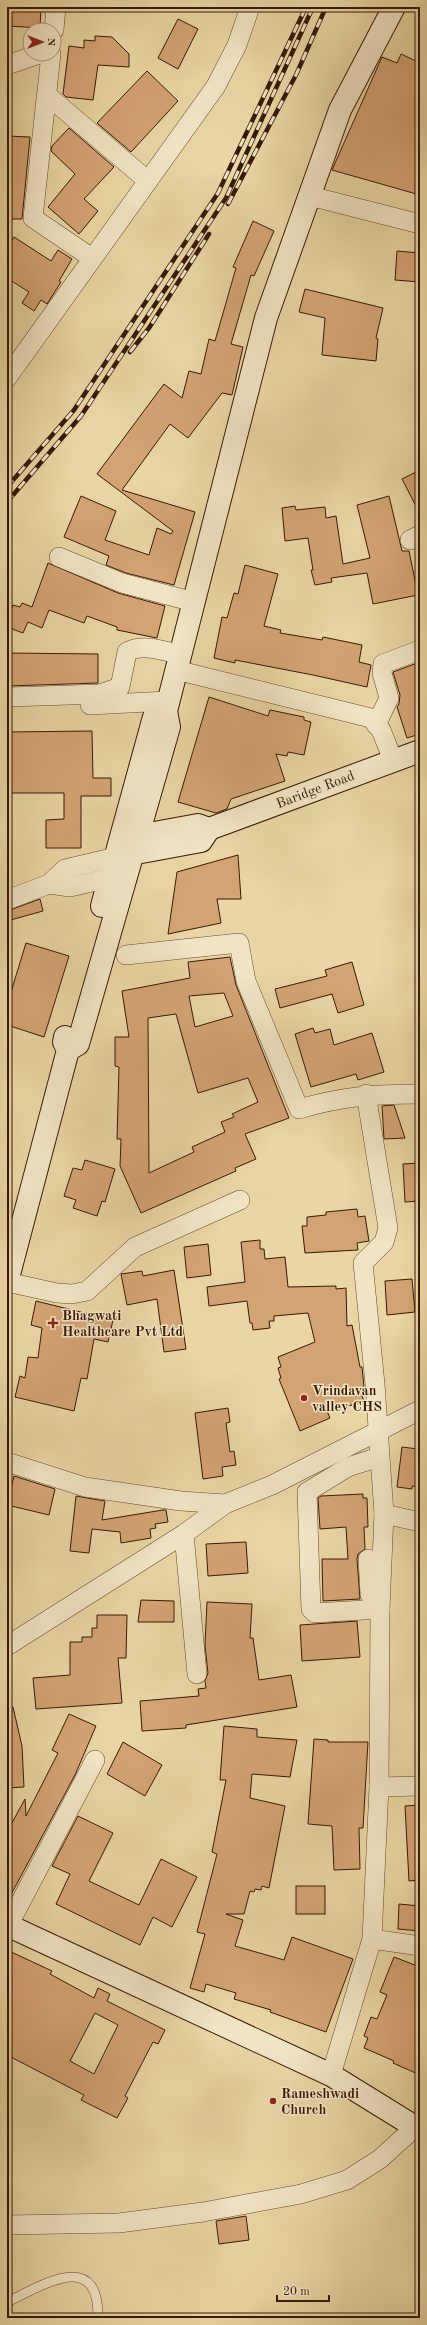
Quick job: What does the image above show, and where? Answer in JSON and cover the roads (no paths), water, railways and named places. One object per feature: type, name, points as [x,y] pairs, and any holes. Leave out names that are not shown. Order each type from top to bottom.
[{"type":"main road","points":[[7,1282],[68,1050],[78,1044],[124,856],[169,727],[167,706],[266,318],[340,110],[394,7]]},
{"type":"main road","name":"Baridge Road","points":[[124,856],[198,825],[209,829],[420,751]]},
{"type":"main road","points":[[8,1926],[331,2075],[417,2129]]},
{"type":"street","points":[[55,22],[56,7]]},
{"type":"street","points":[[7,378],[216,86],[237,45],[250,7]]},
{"type":"street","points":[[7,65],[22,60]]},
{"type":"street","points":[[50,62],[33,218],[92,258]]},
{"type":"street","points":[[47,95],[148,180]]},
{"type":"street","points":[[310,196],[420,224]]},
{"type":"street","points":[[59,557],[122,583],[194,602]]},
{"type":"street","points":[[132,637],[180,657]]},
{"type":"street","points":[[8,703],[100,694],[120,687],[127,652],[143,647],[180,657],[371,718],[381,730],[393,760]]},
{"type":"street","points":[[376,724],[389,698],[382,672],[383,664],[420,650]]},
{"type":"street","points":[[8,703],[167,706]]},
{"type":"street","points":[[7,900],[50,884],[70,887],[124,856]]},
{"type":"street","points":[[126,955],[239,943],[246,981],[299,1109],[331,1100],[366,1094],[420,1094]]},
{"type":"street","points":[[366,1094],[388,1228],[384,1242],[362,1263],[375,1384],[384,1514],[375,1610]]},
{"type":"street","points":[[7,1282],[57,1293],[72,1294],[87,1291],[135,1247],[240,1200]]},
{"type":"street","points":[[7,1646],[184,1534],[226,1504],[301,1471],[420,1410]]},
{"type":"street","points":[[307,1492],[348,1467],[379,1457]]},
{"type":"street","points":[[7,1462],[85,1487],[181,1502],[226,1504]]},
{"type":"street","points":[[301,1471],[307,1492],[311,1609],[316,1613],[375,1610]]},
{"type":"street","points":[[384,1514],[420,1522]]},
{"type":"street","points":[[184,1534],[196,1674]]},
{"type":"street","points":[[331,2075],[372,1939],[379,1788],[375,1610],[368,1559]]},
{"type":"street","points":[[8,1926],[95,1760]]},
{"type":"street","points":[[379,1788],[420,1786]]},
{"type":"street","points":[[372,1939],[420,1946]]},
{"type":"street","points":[[7,2225],[119,2222],[203,2212],[301,2194],[347,2180],[380,2159],[417,2129]]},
{"type":"lane","points":[[7,2302],[47,2283],[71,2275],[84,2279],[93,2287],[98,2308],[98,2318]]},
{"type":"railway","points":[[7,487],[74,410],[218,193],[306,7]]},
{"type":"railway","points":[[7,502],[81,416],[226,198],[313,7]]},
{"type":"railway","points":[[228,204],[296,75],[326,7]]},
{"type":"railway","points":[[130,352],[149,328],[209,234]]},
{"type":"place","name":"Bhagwati Healthcare Pvt Ltd","points":[[53,1323]]},
{"type":"place","name":"Vrindavan valley CHS","points":[[304,1398]]},
{"type":"place","name":"Rameshwadi Church","points":[[273,2101]]}]
